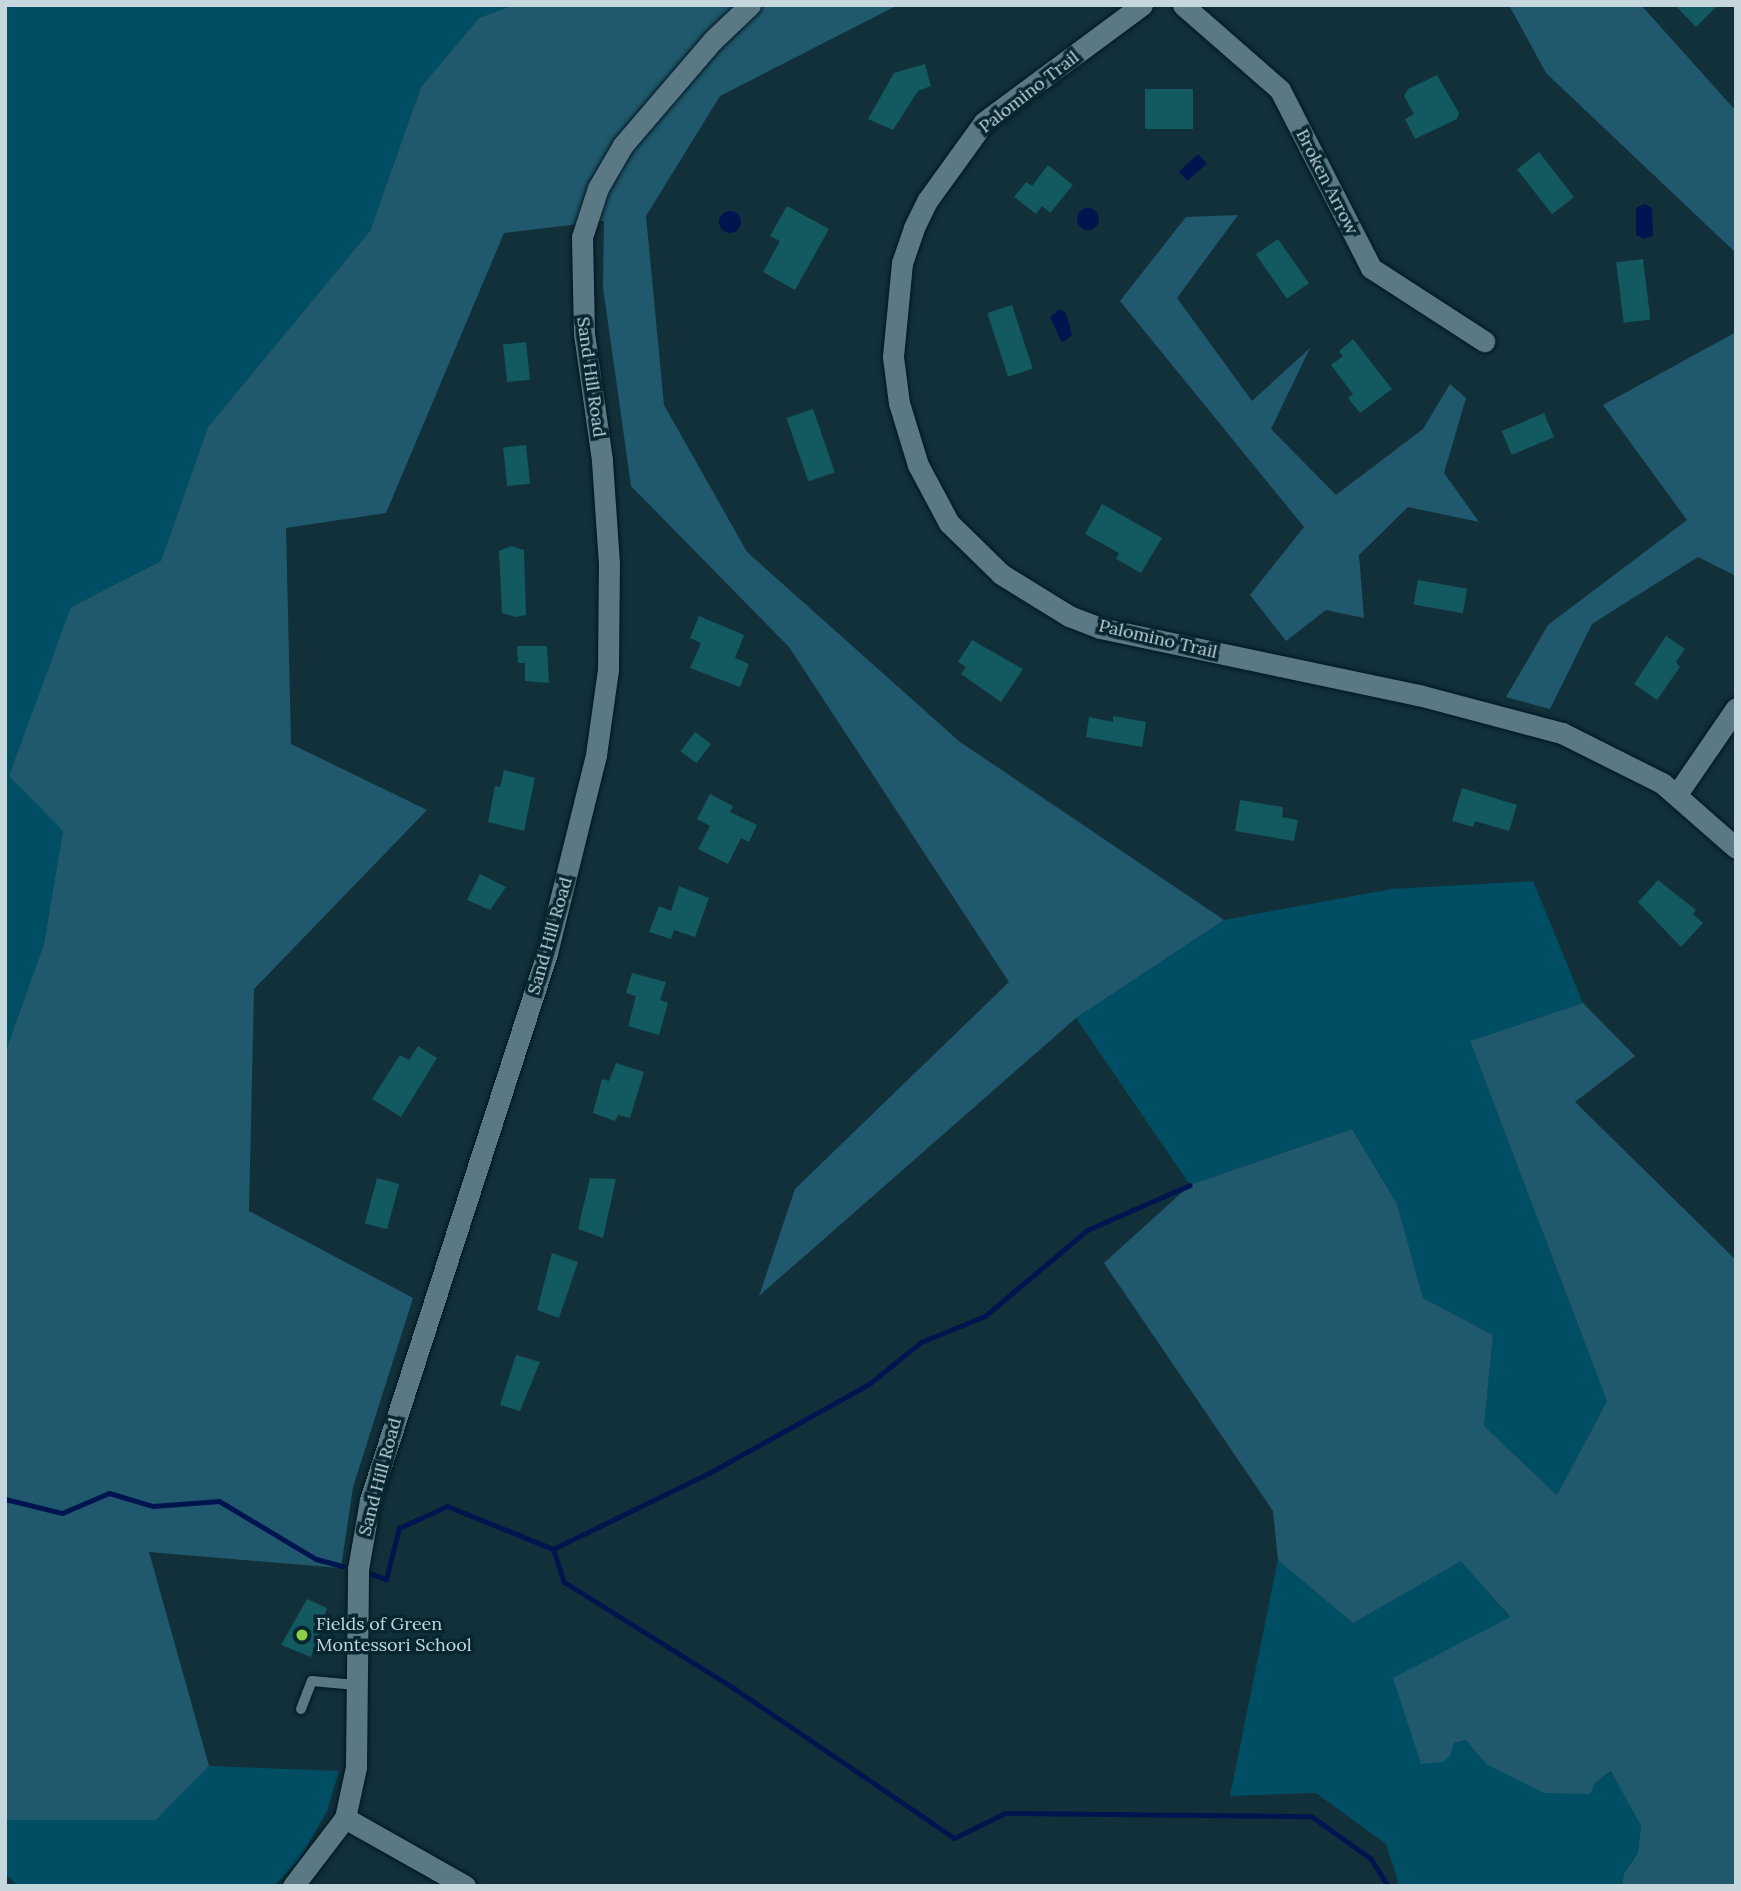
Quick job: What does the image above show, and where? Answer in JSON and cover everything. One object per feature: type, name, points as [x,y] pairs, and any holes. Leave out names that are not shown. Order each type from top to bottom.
[{"type":"street","name":"Sand Hill Road","points":[[293,1886],[345,1818],[356,1767],[358,1569],[370,1500],[547,953],[596,754],[608,670],[609,564],[602,460],[584,334],[582,237],[597,188],[623,145],[713,40],[750,5]]},
{"type":"street","name":"Palomino Trail","points":[[1142,5],[984,122],[927,201],[904,254],[893,357],[899,403],[918,465],[949,523],[973,550],[1030,595],[1101,628],[1419,695],[1552,730],[1614,755],[1677,794],[1736,848]]},
{"type":"street","name":"Broken Arrow","points":[[1183,5],[1280,90],[1371,268],[1484,341]]},
{"type":"street","points":[[1677,794],[1736,708]]},
{"type":"street","points":[[345,1818],[464,1886]]},
{"type":"lane","points":[[301,1709],[312,1681],[356,1685]]},
{"type":"shaded area","points":[[5,5],[513,5],[479,18],[421,87],[370,231],[208,427],[161,561],[71,607],[63,831],[44,944],[5,1053]]},
{"type":"shaded area","points":[[513,5],[898,5],[720,96],[646,216],[664,405],[747,552],[960,742],[1224,920],[1076,1018],[759,1296],[795,1189],[1009,982],[789,647],[631,486],[603,287],[604,221],[504,233],[386,513],[286,528],[291,744],[427,810],[254,989],[249,1211],[413,1298],[353,1487],[341,1568],[149,1552],[209,1766],[156,1820],[5,1820],[5,1053],[44,944],[63,831],[9,776],[71,607],[161,561],[208,427],[370,231],[421,87],[479,18]]},
{"type":"shaded area","points":[[1509,5],[1641,5],[1736,111],[1736,253],[1546,73]]},
{"type":"shaded area","points":[[1198,154],[1207,164],[1187,181],[1179,171]]},
{"type":"shaded area","points":[[1645,204],[1652,208],[1653,236],[1644,239],[1636,235],[1636,208]]},
{"type":"shaded area","points":[[1088,208],[1096,211],[1099,219],[1096,227],[1088,230],[1080,227],[1077,219],[1080,211]]},
{"type":"shaded area","points":[[730,211],[738,214],[741,222],[738,230],[730,233],[722,230],[719,222],[722,214]]},
{"type":"shaded area","points":[[1238,215],[1177,298],[1252,401],[1310,348],[1271,429],[1336,495],[1423,429],[1450,384],[1466,398],[1444,473],[1479,522],[1408,507],[1359,555],[1364,618],[1326,610],[1286,641],[1250,595],[1304,527],[1120,301],[1186,217]]},
{"type":"shaded area","points":[[1060,309],[1066,313],[1072,335],[1062,343],[1050,317]]},
{"type":"shaded area","points":[[1736,332],[1736,576],[1698,557],[1592,624],[1550,709],[1506,697],[1548,625],[1687,520],[1603,405]]},
{"type":"shaded area","points":[[1533,881],[1583,1003],[1470,1041],[1607,1401],[1557,1495],[1484,1426],[1493,1335],[1423,1298],[1397,1204],[1352,1129],[1190,1185],[1076,1018],[1224,920],[1391,889]]},
{"type":"shaded area","points":[[1583,1003],[1635,1056],[1575,1102],[1736,1260],[1736,1886],[1622,1886],[1624,1873],[1638,1853],[1641,1826],[1611,1771],[1595,1783],[1590,1794],[1544,1793],[1486,1764],[1466,1740],[1454,1743],[1450,1756],[1442,1762],[1421,1764],[1393,1678],[1510,1617],[1461,1561],[1353,1623],[1278,1560],[1273,1511],[1104,1263],[1190,1185],[1352,1129],[1397,1204],[1423,1298],[1493,1335],[1484,1426],[1557,1495],[1607,1401],[1470,1041]]},
{"type":"shaded area","points":[[1278,1559],[1353,1623],[1461,1560],[1510,1618],[1394,1678],[1450,1756],[1454,1743],[1466,1740],[1486,1764],[1595,1783],[1612,1771],[1641,1826],[1638,1853],[1624,1873],[1622,1886],[1395,1886],[1398,1881],[1386,1844],[1316,1793],[1230,1796]]},
{"type":"shaded area","points":[[209,1766],[339,1771],[327,1811],[299,1860],[274,1886],[18,1886],[5,1873],[5,1820],[156,1820]]},
{"type":"building","points":[[1675,5],[1718,5],[1696,27]]},
{"type":"building","points":[[925,64],[931,86],[918,91],[893,130],[868,119],[894,73]]},
{"type":"building","points":[[1437,75],[1459,113],[1457,119],[1415,139],[1405,119],[1414,114],[1404,96],[1408,89]]},
{"type":"building","points":[[1145,89],[1193,89],[1193,129],[1145,129]]},
{"type":"building","points":[[1539,152],[1574,197],[1552,214],[1517,169]]},
{"type":"building","points":[[1048,165],[1073,185],[1050,213],[1042,206],[1036,214],[1014,197],[1026,182],[1032,186]]},
{"type":"building","points":[[787,206],[829,229],[795,290],[763,272],[780,241],[770,236]]},
{"type":"building","points":[[1278,239],[1309,283],[1287,299],[1256,254]]},
{"type":"building","points":[[1643,259],[1650,320],[1624,323],[1616,262]]},
{"type":"building","points":[[1012,305],[1033,369],[1008,377],[987,313]]},
{"type":"building","points":[[1353,339],[1392,389],[1360,413],[1348,398],[1353,394],[1331,365],[1343,356],[1339,351]]},
{"type":"building","points":[[526,342],[530,380],[507,382],[503,344]]},
{"type":"building","points":[[813,409],[835,472],[808,481],[787,418]]},
{"type":"building","points":[[1544,413],[1554,437],[1512,455],[1502,431]]},
{"type":"building","points":[[526,445],[530,484],[507,486],[503,447]]},
{"type":"building","points":[[1102,504],[1162,538],[1141,573],[1116,559],[1119,553],[1085,534]]},
{"type":"building","points":[[511,546],[524,550],[526,615],[516,617],[502,613],[499,551]]},
{"type":"building","points":[[1418,580],[1467,589],[1463,613],[1414,605]]},
{"type":"building","points":[[699,616],[744,635],[735,658],[749,664],[740,687],[690,668],[701,643],[690,638]]},
{"type":"building","points":[[1666,636],[1685,649],[1676,662],[1680,667],[1657,700],[1634,684]]},
{"type":"building","points":[[972,640],[1023,669],[1001,702],[961,674],[966,667],[958,662]]},
{"type":"building","points":[[517,646],[547,646],[549,683],[525,681],[525,663],[518,663]]},
{"type":"building","points":[[1113,716],[1146,722],[1142,747],[1086,737],[1089,717],[1113,722]]},
{"type":"building","points":[[695,732],[711,744],[697,763],[681,751]]},
{"type":"building","points":[[504,770],[535,778],[524,831],[488,822],[495,786],[500,787]]},
{"type":"building","points":[[1462,788],[1517,805],[1509,831],[1475,821],[1473,827],[1452,821]]},
{"type":"building","points":[[710,794],[733,806],[730,812],[757,825],[749,842],[741,838],[728,864],[698,849],[710,826],[697,819]]},
{"type":"building","points":[[1240,800],[1283,807],[1282,817],[1298,820],[1294,841],[1235,831]]},
{"type":"building","points":[[480,874],[506,887],[490,910],[467,900]]},
{"type":"building","points":[[1658,880],[1696,910],[1693,914],[1703,923],[1681,947],[1638,902]]},
{"type":"building","points":[[679,886],[709,898],[695,937],[674,930],[671,939],[649,932],[659,906],[671,911]]},
{"type":"building","points":[[632,973],[666,982],[660,1000],[668,1003],[659,1035],[628,1026],[636,996],[626,993]]},
{"type":"building","points":[[418,1046],[437,1058],[401,1117],[372,1099],[400,1055],[409,1060]]},
{"type":"building","points":[[616,1063],[644,1072],[630,1118],[618,1115],[615,1121],[593,1113],[602,1079],[609,1081]]},
{"type":"building","points":[[377,1178],[399,1184],[387,1229],[365,1223]]},
{"type":"building","points":[[590,1178],[616,1179],[603,1238],[578,1229]]},
{"type":"building","points":[[552,1253],[578,1262],[559,1318],[537,1310]]},
{"type":"building","points":[[516,1355],[540,1362],[520,1411],[500,1405]]},
{"type":"building","name":"Fields of Green Montessori School","points":[[307,1599],[327,1608],[311,1657],[281,1645]]},
{"type":"waterway","points":[[372,1574],[386,1579],[399,1528],[447,1506],[553,1549],[709,1473],[869,1384],[921,1342],[985,1316],[1087,1230],[1190,1185]]},
{"type":"waterway","points":[[5,1499],[62,1513],[109,1493],[153,1506],[219,1501],[316,1559],[343,1566]]},
{"type":"waterway","points":[[553,1549],[564,1582],[735,1689],[954,1838],[1005,1813],[1311,1816],[1371,1859],[1388,1886]]},
{"type":"place","name":"Fields of Green Montessori School","points":[[302,1635]]}]
